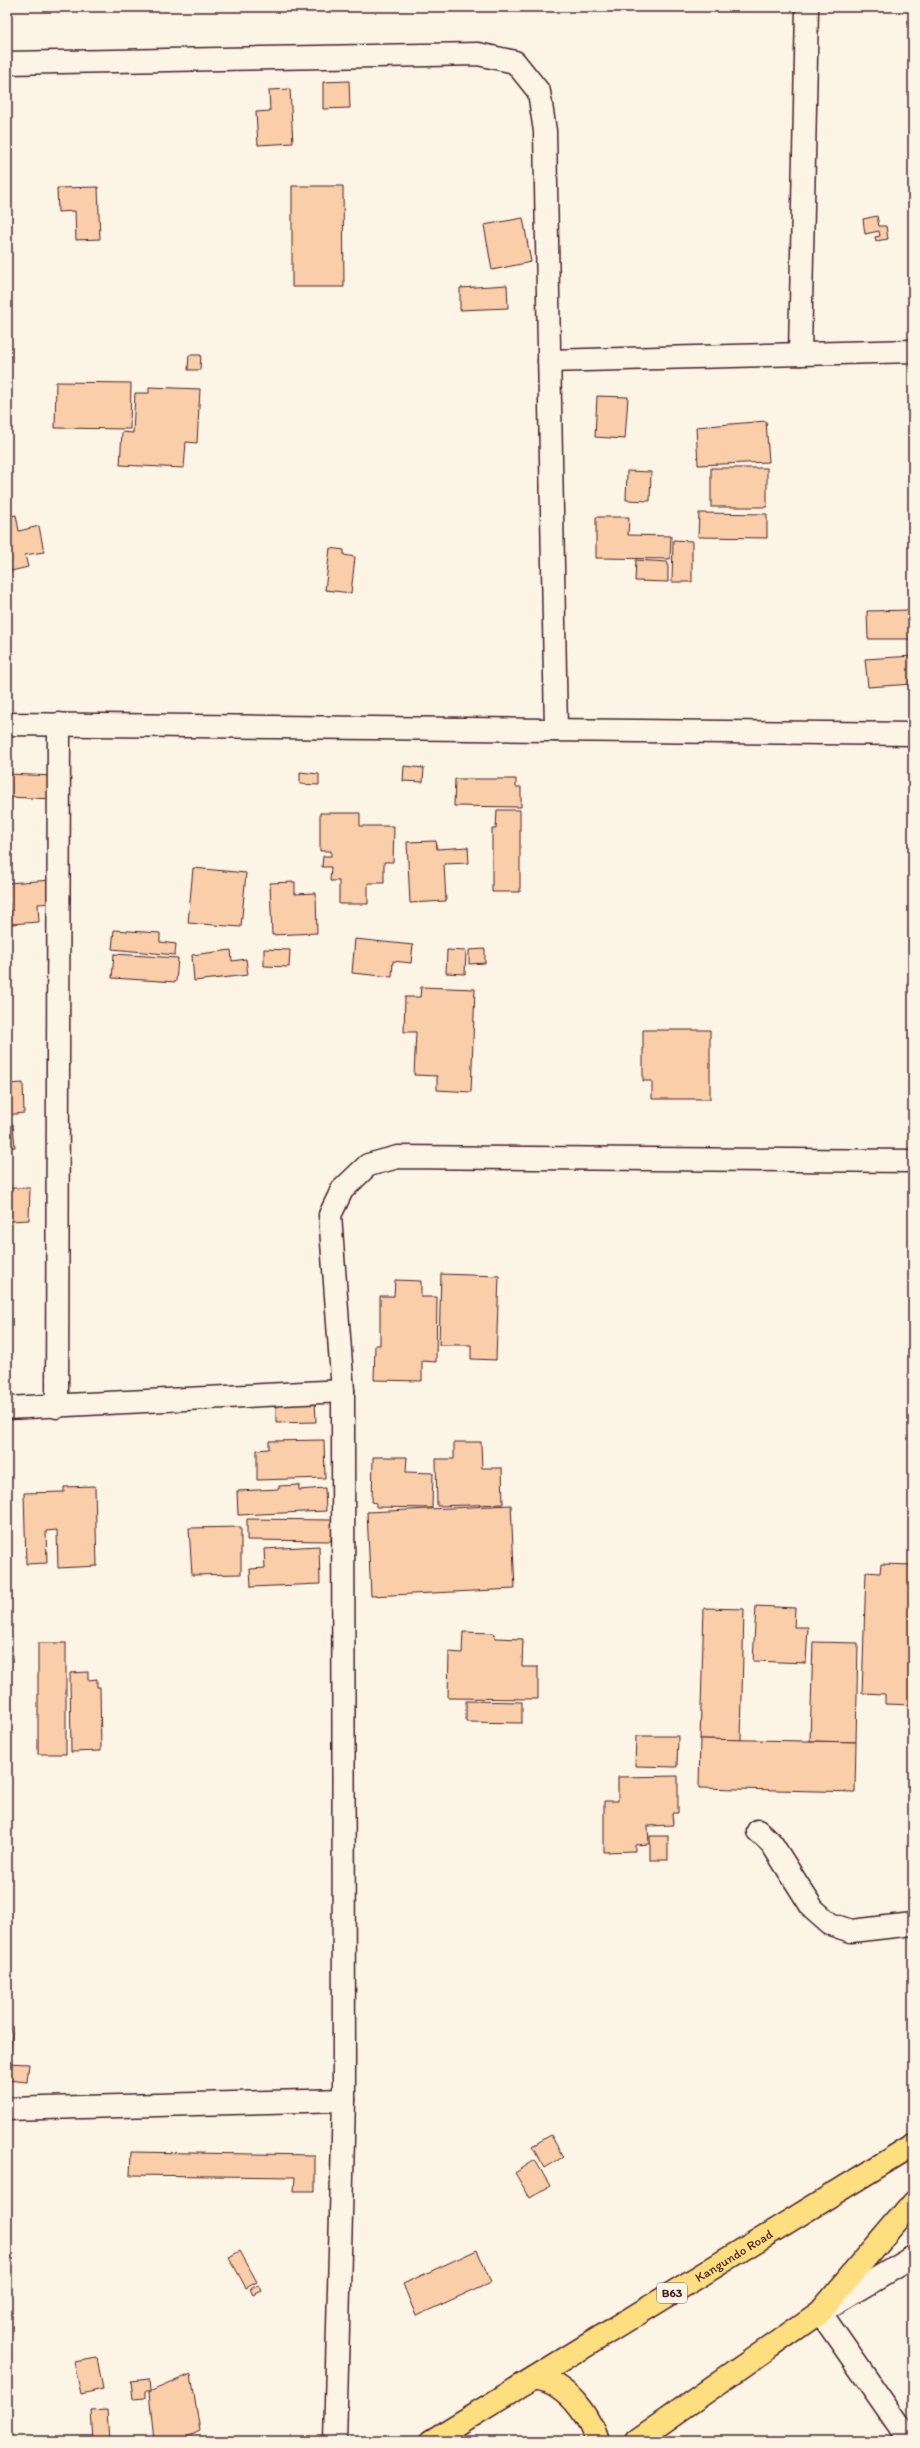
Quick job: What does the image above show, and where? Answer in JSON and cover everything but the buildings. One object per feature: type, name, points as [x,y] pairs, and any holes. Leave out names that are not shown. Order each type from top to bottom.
[{"type":"highway","name":"Kangundo Road","points":[[431,2441],[913,2145]]},
{"type":"highway","points":[[636,2441],[820,2312],[913,2202]]},
{"type":"highway","points":[[534,2378],[554,2385],[569,2397],[591,2422],[597,2441]]},
{"type":"street","points":[[800,354],[807,7]]},
{"type":"street","points":[[7,63],[478,54],[515,62],[539,92],[545,131],[556,730]]},
{"type":"street","points":[[549,361],[913,351]]},
{"type":"street","points":[[7,724],[913,734]]},
{"type":"street","points":[[57,1407],[59,724]]},
{"type":"street","points":[[335,2441],[344,2100],[343,1391],[330,1215],[342,1190],[368,1165],[398,1157],[913,1161]]},
{"type":"street","points":[[7,1408],[57,1407],[343,1391]]},
{"type":"street","points":[[758,1831],[772,1844],[813,1909],[830,1924],[851,1931],[913,1924]]},
{"type":"street","points":[[7,2109],[344,2100]]},
{"type":"street","points":[[910,2441],[820,2312],[913,2257]]}]
